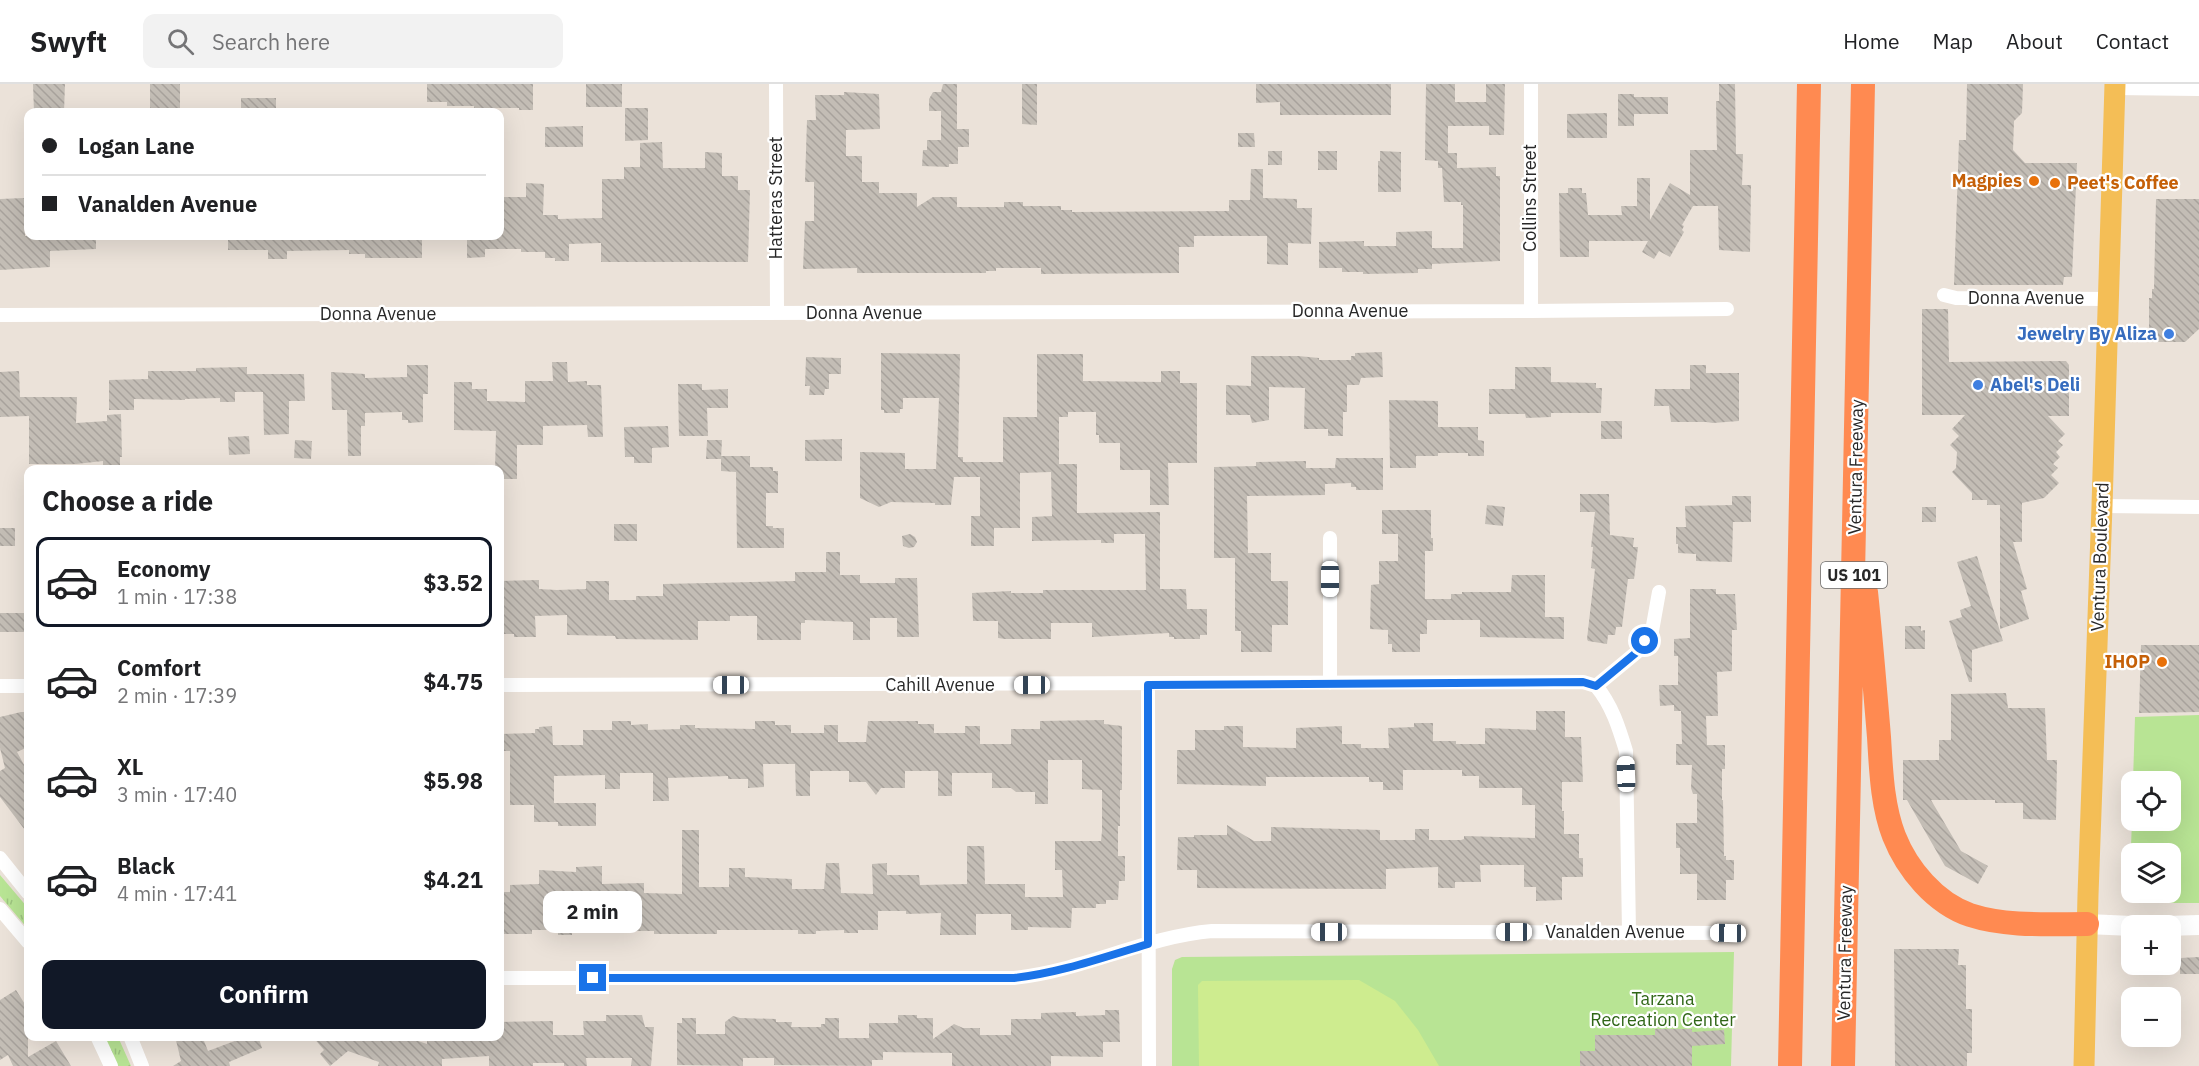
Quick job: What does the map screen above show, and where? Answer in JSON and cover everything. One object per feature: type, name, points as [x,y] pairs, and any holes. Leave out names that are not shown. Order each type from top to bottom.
[{"type":"highway","name":"US 101","points":[[1789,1063],[1809,84]]},
{"type":"highway","name":"Ventura Freeway","points":[[1843,1066],[1863,84]]},
{"type":"highway","points":[[1856,467],[1882,771],[1893,834],[1905,862],[1925,885],[1947,904],[1968,915],[2010,923],[2087,924]]},
{"type":"main road","name":"Ventura Boulevard","points":[[2084,1066],[2114,86]]},
{"type":"main road","points":[[2087,924],[2121,926]]},
{"type":"main road","points":[[2181,926],[2199,925]]},
{"type":"street","name":"Hatteras Street","points":[[776,84],[777,313]]},
{"type":"street","name":"Collins Street","points":[[1531,84],[1531,311]]},
{"type":"street","points":[[2114,86],[2199,89]]},
{"type":"street","name":"Donna Avenue","points":[[1944,295],[1956,298],[2109,298]]},
{"type":"street","name":"Donna Avenue","points":[[0,315],[1727,309]]},
{"type":"street","points":[[2102,506],[2199,507]]},
{"type":"street","points":[[1330,538],[1330,683]]},
{"type":"street","points":[[1629,932],[1626,751],[1619,728],[1605,697],[1596,686],[1637,652],[1652,631],[1659,592]]},
{"type":"street","name":"Cahill Avenue","points":[[504,685],[1583,682],[1596,686]]},
{"type":"street","points":[[1148,685],[1149,1066]]},
{"type":"street","points":[[0,686],[24,686]]},
{"type":"street","points":[[0,858],[24,888]]},
{"type":"street","points":[[0,909],[24,937]]},
{"type":"street","name":"Vanalden Avenue","points":[[504,978],[1014,978],[1064,969],[1184,934],[1212,931],[1728,933]]},
{"type":"street","points":[[99,1041],[111,1066]]},
{"type":"street","points":[[132,1041],[141,1066]]},
{"type":"green space","points":[[2199,715],[2199,903],[2181,903],[2181,843],[2131,843],[2132,831],[2181,831],[2181,771],[2133,771],[2135,717]]},
{"type":"green space","points":[[0,875],[24,903],[24,924],[0,896]]},
{"type":"green space","name":"Tarzana Recreation Center","points":[[1734,952],[1731,1066],[1172,1066],[1172,969],[1175,960],[1182,957]]},
{"type":"green space","points":[[1359,980],[1395,1001],[1418,1030],[1439,1066],[1199,1066],[1198,985],[1202,981]]},
{"type":"green space","points":[[105,1041],[120,1041],[131,1066],[116,1066]]},
{"type":"building","points":[[33,84],[65,84],[64,108],[34,108]]},
{"type":"building","points":[[150,84],[180,84],[180,108],[150,108]]},
{"type":"building","points":[[427,84],[533,84],[533,110],[447,106],[447,102],[427,102]]},
{"type":"building","points":[[586,84],[622,84],[622,107],[586,107]]},
{"type":"building","points":[[943,84],[957,84],[957,129],[969,129],[969,147],[958,147],[958,164],[949,164],[949,167],[922,166],[923,150],[927,150],[927,140],[941,140],[941,111],[929,111],[929,99],[933,92],[941,92]]},
{"type":"building","points":[[1022,84],[1037,84],[1037,125],[1022,124]]},
{"type":"building","points":[[1256,84],[1391,84],[1391,115],[1280,115],[1280,102],[1256,103]]},
{"type":"building","points":[[1426,84],[1455,84],[1455,102],[1486,102],[1486,84],[1505,84],[1504,135],[1489,135],[1489,126],[1448,126],[1448,153],[1457,153],[1457,168],[1496,167],[1496,176],[1500,176],[1500,261],[1432,264],[1432,269],[1418,269],[1418,273],[1363,274],[1363,272],[1342,272],[1342,268],[1319,268],[1319,242],[1364,241],[1364,246],[1396,246],[1396,232],[1432,231],[1432,248],[1463,248],[1463,205],[1461,202],[1444,202],[1442,168],[1438,168],[1438,161],[1425,160]]},
{"type":"building","points":[[1719,84],[1735,84],[1736,154],[1743,154],[1742,185],[1751,185],[1750,252],[1719,250],[1718,206],[1693,206],[1682,225],[1684,232],[1670,257],[1659,251],[1654,259],[1642,252],[1648,241],[1589,241],[1589,257],[1560,257],[1559,193],[1568,193],[1568,188],[1582,188],[1582,193],[1586,193],[1588,215],[1622,215],[1621,206],[1637,206],[1637,178],[1650,178],[1650,220],[1670,183],[1690,195],[1690,150],[1717,150],[1716,101],[1719,101]]},
{"type":"building","points":[[1967,84],[2023,84],[2022,113],[2014,121],[2013,150],[2025,163],[2077,163],[2072,277],[2064,277],[2063,285],[1954,285],[1959,140],[1966,140]]},
{"type":"building","points":[[844,92],[879,94],[880,129],[846,130],[846,156],[862,156],[862,182],[879,182],[879,193],[917,193],[917,207],[933,197],[957,197],[957,207],[1004,207],[1004,202],[1023,202],[1023,206],[1061,206],[1061,210],[1072,210],[1072,212],[1229,211],[1229,200],[1250,200],[1251,169],[1263,169],[1263,198],[1297,199],[1297,208],[1312,208],[1311,244],[1288,243],[1288,265],[1267,264],[1267,236],[1194,236],[1194,247],[1179,247],[1179,273],[1041,274],[1041,268],[996,268],[996,271],[986,271],[986,273],[857,273],[857,268],[803,269],[805,221],[814,221],[814,182],[805,182],[807,120],[816,120],[815,95],[844,95]]},
{"type":"building","points":[[1618,94],[1634,94],[1634,97],[1668,97],[1668,114],[1634,114],[1634,126],[1618,126]]},
{"type":"building","points":[[241,98],[276,98],[276,108],[241,108]]},
{"type":"building","points":[[625,108],[648,108],[648,140],[625,141]]},
{"type":"building","points":[[1607,113],[1607,138],[1567,138],[1567,114]]},
{"type":"building","points":[[583,126],[583,147],[545,147],[545,127]]},
{"type":"building","points":[[1238,133],[1254,133],[1255,147],[1238,147]]},
{"type":"building","points":[[662,142],[663,168],[705,168],[705,152],[722,153],[722,176],[738,176],[738,190],[750,190],[748,262],[601,262],[601,243],[569,244],[569,261],[555,261],[555,258],[545,258],[545,252],[521,252],[521,249],[485,249],[485,257],[467,258],[467,240],[504,240],[504,197],[526,197],[526,183],[544,184],[543,215],[558,215],[558,219],[602,218],[602,179],[624,179],[624,167],[640,167],[640,143]]},
{"type":"building","points":[[1268,151],[1282,151],[1282,165],[1268,165]]},
{"type":"building","points":[[1318,151],[1337,151],[1337,170],[1318,170]]},
{"type":"building","points":[[1380,151],[1401,152],[1401,192],[1378,192]]},
{"type":"building","points":[[24,198],[24,240],[96,240],[96,249],[50,251],[50,267],[0,270],[0,199]]},
{"type":"building","points":[[2156,199],[2199,199],[2199,329],[2185,342],[2149,342],[2149,298],[2152,298],[2152,289],[2154,289]]},
{"type":"building","points":[[228,240],[422,240],[422,258],[365,258],[365,254],[349,254],[349,250],[287,251],[287,259],[268,259],[268,250],[228,250]]},
{"type":"building","points":[[1922,309],[1948,309],[1949,362],[2066,361],[2069,365],[2069,416],[2048,416],[2065,434],[2058,441],[2063,445],[2056,452],[2060,457],[2053,464],[2058,468],[2051,475],[2059,483],[2044,498],[2022,503],[2022,542],[2013,542],[2027,589],[2021,591],[2029,619],[2000,629],[2000,505],[1987,505],[1987,500],[1972,500],[1972,493],[1952,472],[1956,468],[1957,452],[1950,445],[1959,436],[1952,429],[1965,415],[1922,415]]},
{"type":"building","points":[[1382,352],[1383,377],[1361,378],[1359,385],[1347,385],[1347,412],[1343,412],[1343,436],[1328,436],[1328,429],[1304,429],[1305,388],[1269,387],[1269,420],[1252,423],[1250,415],[1226,415],[1226,385],[1251,386],[1251,356],[1298,356],[1319,358],[1319,360],[1351,360],[1351,356],[1355,356],[1355,353]]},
{"type":"building","points":[[881,353],[960,354],[958,457],[963,457],[963,462],[1003,462],[1003,417],[1037,417],[1037,354],[1083,354],[1083,381],[1161,382],[1161,371],[1180,371],[1180,383],[1197,383],[1197,463],[1168,463],[1169,505],[1150,505],[1150,470],[1120,470],[1120,443],[1099,443],[1099,435],[1096,435],[1096,412],[1068,412],[1068,417],[1059,417],[1059,464],[1077,464],[1077,513],[1160,512],[1160,589],[1186,589],[1187,609],[1207,609],[1207,635],[1200,635],[1200,639],[1174,639],[1174,637],[1169,637],[1169,633],[1092,637],[1092,623],[1051,623],[1051,639],[1005,639],[998,638],[998,621],[973,621],[972,593],[1146,590],[1145,534],[1114,534],[1114,543],[1101,543],[1101,540],[1032,541],[1032,517],[1052,516],[1051,472],[1020,473],[1020,528],[994,528],[994,546],[971,546],[971,516],[980,516],[980,477],[954,477],[951,505],[891,502],[879,507],[860,498],[860,452],[905,453],[905,469],[936,469],[939,398],[903,398],[903,409],[900,409],[900,413],[884,413],[884,410],[881,410]]},
{"type":"building","points":[[806,357],[841,358],[841,374],[829,374],[829,389],[825,389],[824,395],[809,395],[810,386],[805,386]]},
{"type":"building","points":[[552,362],[567,362],[568,382],[587,381],[587,385],[601,385],[603,437],[588,437],[587,425],[543,426],[543,445],[517,445],[517,479],[504,479],[504,465],[495,465],[496,431],[454,430],[454,382],[472,382],[472,389],[487,389],[487,401],[525,402],[525,381],[553,381]]},
{"type":"building","points":[[407,365],[428,365],[428,394],[423,394],[423,422],[408,423],[408,420],[402,420],[402,412],[365,413],[365,426],[361,426],[361,456],[348,456],[347,410],[332,410],[331,372],[365,374],[365,378],[407,377]]},
{"type":"building","points":[[1690,365],[1706,365],[1706,373],[1739,373],[1739,421],[1671,422],[1669,406],[1654,406],[1655,389],[1690,389]]},
{"type":"building","points":[[247,367],[247,374],[304,374],[305,401],[289,401],[289,434],[264,435],[263,392],[235,392],[235,402],[220,402],[220,398],[134,399],[134,410],[109,410],[109,380],[148,379],[148,371],[196,371],[196,368]]},
{"type":"building","points":[[1515,367],[1551,367],[1551,382],[1596,383],[1596,388],[1602,388],[1601,413],[1551,413],[1551,417],[1526,418],[1525,414],[1489,414],[1489,389],[1515,389]]},
{"type":"building","points":[[19,371],[20,397],[77,397],[76,423],[107,421],[107,415],[121,414],[122,457],[120,457],[120,465],[103,465],[103,461],[76,464],[29,464],[29,416],[0,417],[0,372]]},
{"type":"building","points":[[678,384],[702,384],[702,390],[728,389],[728,408],[707,408],[708,436],[679,436]]},
{"type":"building","points":[[1389,400],[1438,401],[1438,427],[1478,427],[1478,440],[1484,441],[1484,456],[1468,456],[1468,453],[1438,453],[1438,456],[1416,456],[1416,468],[1390,468]]},
{"type":"building","points":[[1601,421],[1622,421],[1622,439],[1601,439]]},
{"type":"building","points":[[668,426],[669,447],[652,448],[652,463],[634,463],[634,457],[625,457],[624,427]]},
{"type":"building","points":[[249,436],[250,454],[229,455],[228,437]]},
{"type":"building","points":[[842,439],[842,461],[805,461],[805,440]]},
{"type":"building","points":[[295,440],[312,441],[311,459],[294,458]]},
{"type":"building","points":[[707,440],[722,440],[721,459],[706,459]]},
{"type":"building","points":[[721,456],[750,456],[750,467],[773,467],[773,471],[778,471],[778,493],[766,493],[766,526],[784,528],[784,548],[737,548],[736,472],[721,471]]},
{"type":"building","points":[[1336,458],[1383,458],[1383,490],[1356,490],[1356,487],[1351,487],[1351,483],[1325,484],[1325,495],[1247,496],[1248,553],[1271,553],[1271,581],[1288,581],[1288,625],[1272,625],[1272,652],[1241,652],[1241,631],[1235,631],[1235,558],[1214,558],[1214,467],[1256,466],[1256,462],[1306,461],[1306,468],[1335,468]]},
{"type":"building","points":[[1580,494],[1609,494],[1610,535],[1634,538],[1633,547],[1638,547],[1634,579],[1628,579],[1622,627],[1616,627],[1615,635],[1608,635],[1607,644],[1587,639],[1595,569],[1591,568],[1593,547],[1591,547],[1595,512],[1580,512]]},
{"type":"building","points":[[1732,496],[1751,496],[1751,522],[1733,522],[1732,562],[1696,561],[1696,554],[1678,553],[1676,527],[1686,527],[1685,506],[1732,505]]},
{"type":"building","points":[[1487,505],[1505,507],[1503,526],[1485,524]]},
{"type":"building","points":[[1922,507],[1936,507],[1936,522],[1922,522]]},
{"type":"building","points":[[1382,510],[1431,510],[1433,551],[1425,551],[1425,599],[1451,599],[1451,594],[1462,594],[1462,592],[1511,592],[1512,575],[1545,575],[1545,617],[1564,617],[1564,639],[1480,637],[1480,620],[1427,620],[1427,634],[1420,634],[1420,652],[1392,652],[1392,644],[1388,644],[1388,630],[1370,629],[1371,585],[1379,584],[1379,561],[1398,561],[1398,534],[1382,534]]},
{"type":"building","points":[[614,524],[637,524],[637,541],[614,541]]},
{"type":"building","points":[[0,528],[15,528],[15,546],[0,546]]},
{"type":"building","points":[[910,534],[917,542],[914,547],[909,548],[903,546],[902,536]]},
{"type":"building","points":[[826,552],[840,552],[840,575],[860,575],[860,583],[895,583],[895,578],[917,578],[919,637],[897,637],[897,618],[870,618],[870,640],[853,640],[853,622],[805,620],[805,623],[801,623],[801,640],[757,640],[757,616],[730,616],[730,621],[698,621],[698,640],[616,639],[615,636],[567,635],[567,615],[535,616],[536,637],[514,637],[514,634],[504,634],[504,581],[539,580],[539,589],[557,590],[586,589],[586,581],[609,581],[609,600],[636,600],[636,596],[663,596],[663,584],[795,581],[795,572],[826,572]]},
{"type":"building","points":[[1977,556],[2003,641],[1972,650],[1972,682],[1969,682],[1949,621],[1962,617],[1960,610],[1971,606],[1957,562]]},
{"type":"building","points":[[1690,589],[1716,589],[1716,594],[1735,594],[1737,630],[1732,630],[1732,671],[1717,672],[1718,716],[1706,716],[1707,745],[1725,745],[1725,769],[1722,769],[1724,856],[1726,860],[1734,860],[1734,880],[1726,880],[1726,900],[1697,900],[1697,874],[1680,874],[1680,848],[1676,848],[1676,823],[1697,823],[1697,794],[1693,794],[1691,788],[1692,765],[1676,765],[1676,744],[1682,744],[1681,711],[1674,711],[1674,705],[1660,706],[1659,685],[1678,685],[1678,656],[1674,656],[1674,639],[1690,638]]},
{"type":"building","points":[[0,613],[24,613],[24,632],[0,632]]},
{"type":"building","points":[[1905,626],[1921,626],[1921,631],[1925,630],[1925,649],[1905,649]]},
{"type":"building","points":[[2141,645],[2199,645],[2199,712],[2139,713]]},
{"type":"building","points":[[2006,693],[2008,708],[2045,708],[2047,760],[2057,760],[2056,820],[2023,819],[2023,803],[1995,803],[1995,800],[1931,800],[1961,851],[1988,866],[1978,884],[1945,866],[1907,800],[1903,800],[1903,760],[1939,760],[1939,740],[1951,740],[1951,694]]},
{"type":"building","points":[[1536,711],[1565,711],[1565,737],[1581,737],[1583,782],[1562,782],[1562,811],[1564,811],[1564,834],[1579,834],[1579,858],[1583,858],[1583,877],[1562,877],[1562,900],[1536,901],[1536,887],[1524,887],[1524,865],[1480,865],[1481,882],[1455,882],[1455,888],[1438,888],[1438,867],[1386,869],[1386,889],[1197,888],[1197,870],[1177,870],[1178,837],[1227,835],[1227,825],[1254,841],[1271,841],[1271,827],[1380,830],[1380,840],[1415,840],[1415,829],[1429,829],[1429,840],[1461,840],[1464,836],[1535,838],[1535,805],[1522,805],[1522,788],[1479,788],[1479,776],[1462,776],[1462,770],[1403,770],[1403,790],[1383,790],[1383,782],[1369,782],[1369,777],[1266,777],[1266,786],[1177,784],[1177,750],[1195,750],[1195,730],[1224,730],[1224,726],[1243,726],[1243,747],[1296,748],[1296,728],[1342,726],[1342,744],[1361,744],[1361,748],[1389,748],[1388,728],[1414,727],[1414,723],[1433,723],[1433,741],[1485,744],[1485,728],[1536,730]]},
{"type":"building","points":[[24,712],[24,749],[17,752],[24,765],[24,829],[0,797],[0,771],[5,768],[0,748],[0,717]]},
{"type":"building","points":[[1104,720],[1104,724],[1122,726],[1122,790],[1120,790],[1118,856],[1125,856],[1125,881],[1119,881],[1118,900],[1106,900],[1106,904],[1096,904],[1096,908],[1072,908],[1071,928],[1028,927],[1028,930],[1011,930],[1011,914],[976,914],[976,935],[940,935],[941,913],[906,914],[906,911],[878,911],[878,930],[858,930],[858,933],[844,933],[844,930],[798,934],[798,930],[717,930],[717,934],[654,934],[654,931],[630,931],[630,915],[620,915],[620,911],[593,911],[593,926],[576,926],[576,929],[572,929],[572,935],[558,935],[558,930],[532,930],[532,934],[504,934],[504,892],[510,892],[510,885],[539,884],[539,870],[576,872],[576,867],[602,866],[602,884],[644,883],[644,893],[682,894],[682,830],[699,830],[699,887],[729,887],[729,868],[745,868],[745,877],[792,879],[792,889],[824,889],[826,863],[839,863],[841,893],[873,894],[872,864],[887,863],[887,875],[919,875],[920,885],[967,884],[967,846],[984,846],[985,884],[1025,884],[1025,897],[1063,897],[1062,870],[1055,870],[1055,841],[1101,841],[1102,790],[1082,789],[1082,760],[1048,760],[1048,804],[1035,804],[1035,792],[992,788],[992,773],[952,773],[952,796],[938,796],[938,771],[905,771],[905,788],[881,788],[876,795],[866,782],[849,782],[849,771],[810,771],[810,796],[796,796],[795,764],[763,764],[764,787],[748,788],[748,779],[728,779],[728,776],[668,778],[669,801],[653,801],[653,773],[620,773],[620,789],[605,789],[605,775],[554,776],[554,803],[596,803],[596,826],[558,826],[558,822],[534,822],[534,805],[510,805],[510,751],[504,751],[504,734],[535,733],[535,729],[539,727],[552,726],[553,745],[583,745],[583,730],[612,730],[612,721],[631,721],[631,725],[648,724],[648,730],[680,729],[680,725],[695,725],[695,728],[755,729],[755,721],[775,721],[775,725],[791,725],[791,733],[824,733],[824,725],[838,725],[838,742],[866,742],[868,721],[918,721],[918,724],[934,724],[934,733],[965,733],[965,726],[980,726],[980,744],[1011,744],[1011,729],[1040,729],[1040,721]]},
{"type":"building","points":[[1894,949],[1959,949],[1958,965],[1966,965],[1966,1009],[1972,1009],[1972,1053],[1967,1053],[1967,1066],[1895,1066]]},
{"type":"building","points":[[2199,957],[2199,974],[2181,974],[2181,958]]},
{"type":"building","points":[[16,990],[24,1003],[24,1041],[28,1041],[28,1057],[56,1041],[71,1066],[13,1066],[8,1055],[0,1060],[0,1000]]},
{"type":"building","points":[[1105,1010],[1119,1010],[1120,1042],[1103,1042],[1103,1057],[1051,1056],[1051,1066],[952,1066],[952,1053],[883,1052],[883,1060],[872,1060],[872,1066],[774,1065],[774,1058],[743,1058],[743,1066],[677,1065],[677,1023],[682,1023],[682,1018],[696,1018],[696,1034],[725,1034],[725,1022],[733,1016],[792,1022],[791,1027],[821,1027],[821,1024],[825,1024],[825,1018],[839,1018],[839,1038],[869,1038],[869,1023],[898,1023],[898,1015],[917,1015],[917,1018],[933,1018],[933,1039],[954,1024],[963,1028],[980,1028],[980,1035],[1011,1035],[1011,1019],[1041,1019],[1041,1013],[1076,1012],[1076,1016],[1105,1015]]},
{"type":"building","points":[[606,1015],[642,1015],[645,1027],[654,1027],[651,1066],[631,1066],[632,1058],[586,1058],[587,1066],[533,1063],[533,1066],[489,1066],[489,1056],[442,1059],[442,1066],[378,1066],[379,1062],[348,1051],[330,1066],[320,1054],[324,1050],[316,1041],[418,1041],[427,1044],[427,1041],[504,1041],[504,1022],[553,1021],[553,1035],[584,1035],[583,1021],[606,1021]]},
{"type":"building","points":[[1655,1029],[1692,1029],[1692,1032],[1724,1030],[1725,1044],[1692,1046],[1692,1066],[1580,1066],[1580,1051],[1595,1051],[1595,1035],[1655,1035]]},
{"type":"building","points":[[176,1041],[204,1041],[208,1051],[235,1041],[260,1041],[262,1048],[229,1062],[230,1066],[173,1066],[181,1061]]},
{"type":"place","name":"Magpies","points":[[2034,181]]},
{"type":"place","name":"Peet's Coffee","points":[[2055,183]]},
{"type":"place","name":"Jewelry By Aliza","points":[[2169,334]]},
{"type":"place","name":"Abel's Deli","points":[[1978,385]]},
{"type":"place","name":"IHOP","points":[[2162,662]]},
{"type":"route","points":[[593,978],[1014,978],[1064,969],[1148,944],[1148,685],[1583,682],[1596,686],[1637,652],[1645,641]]}]
